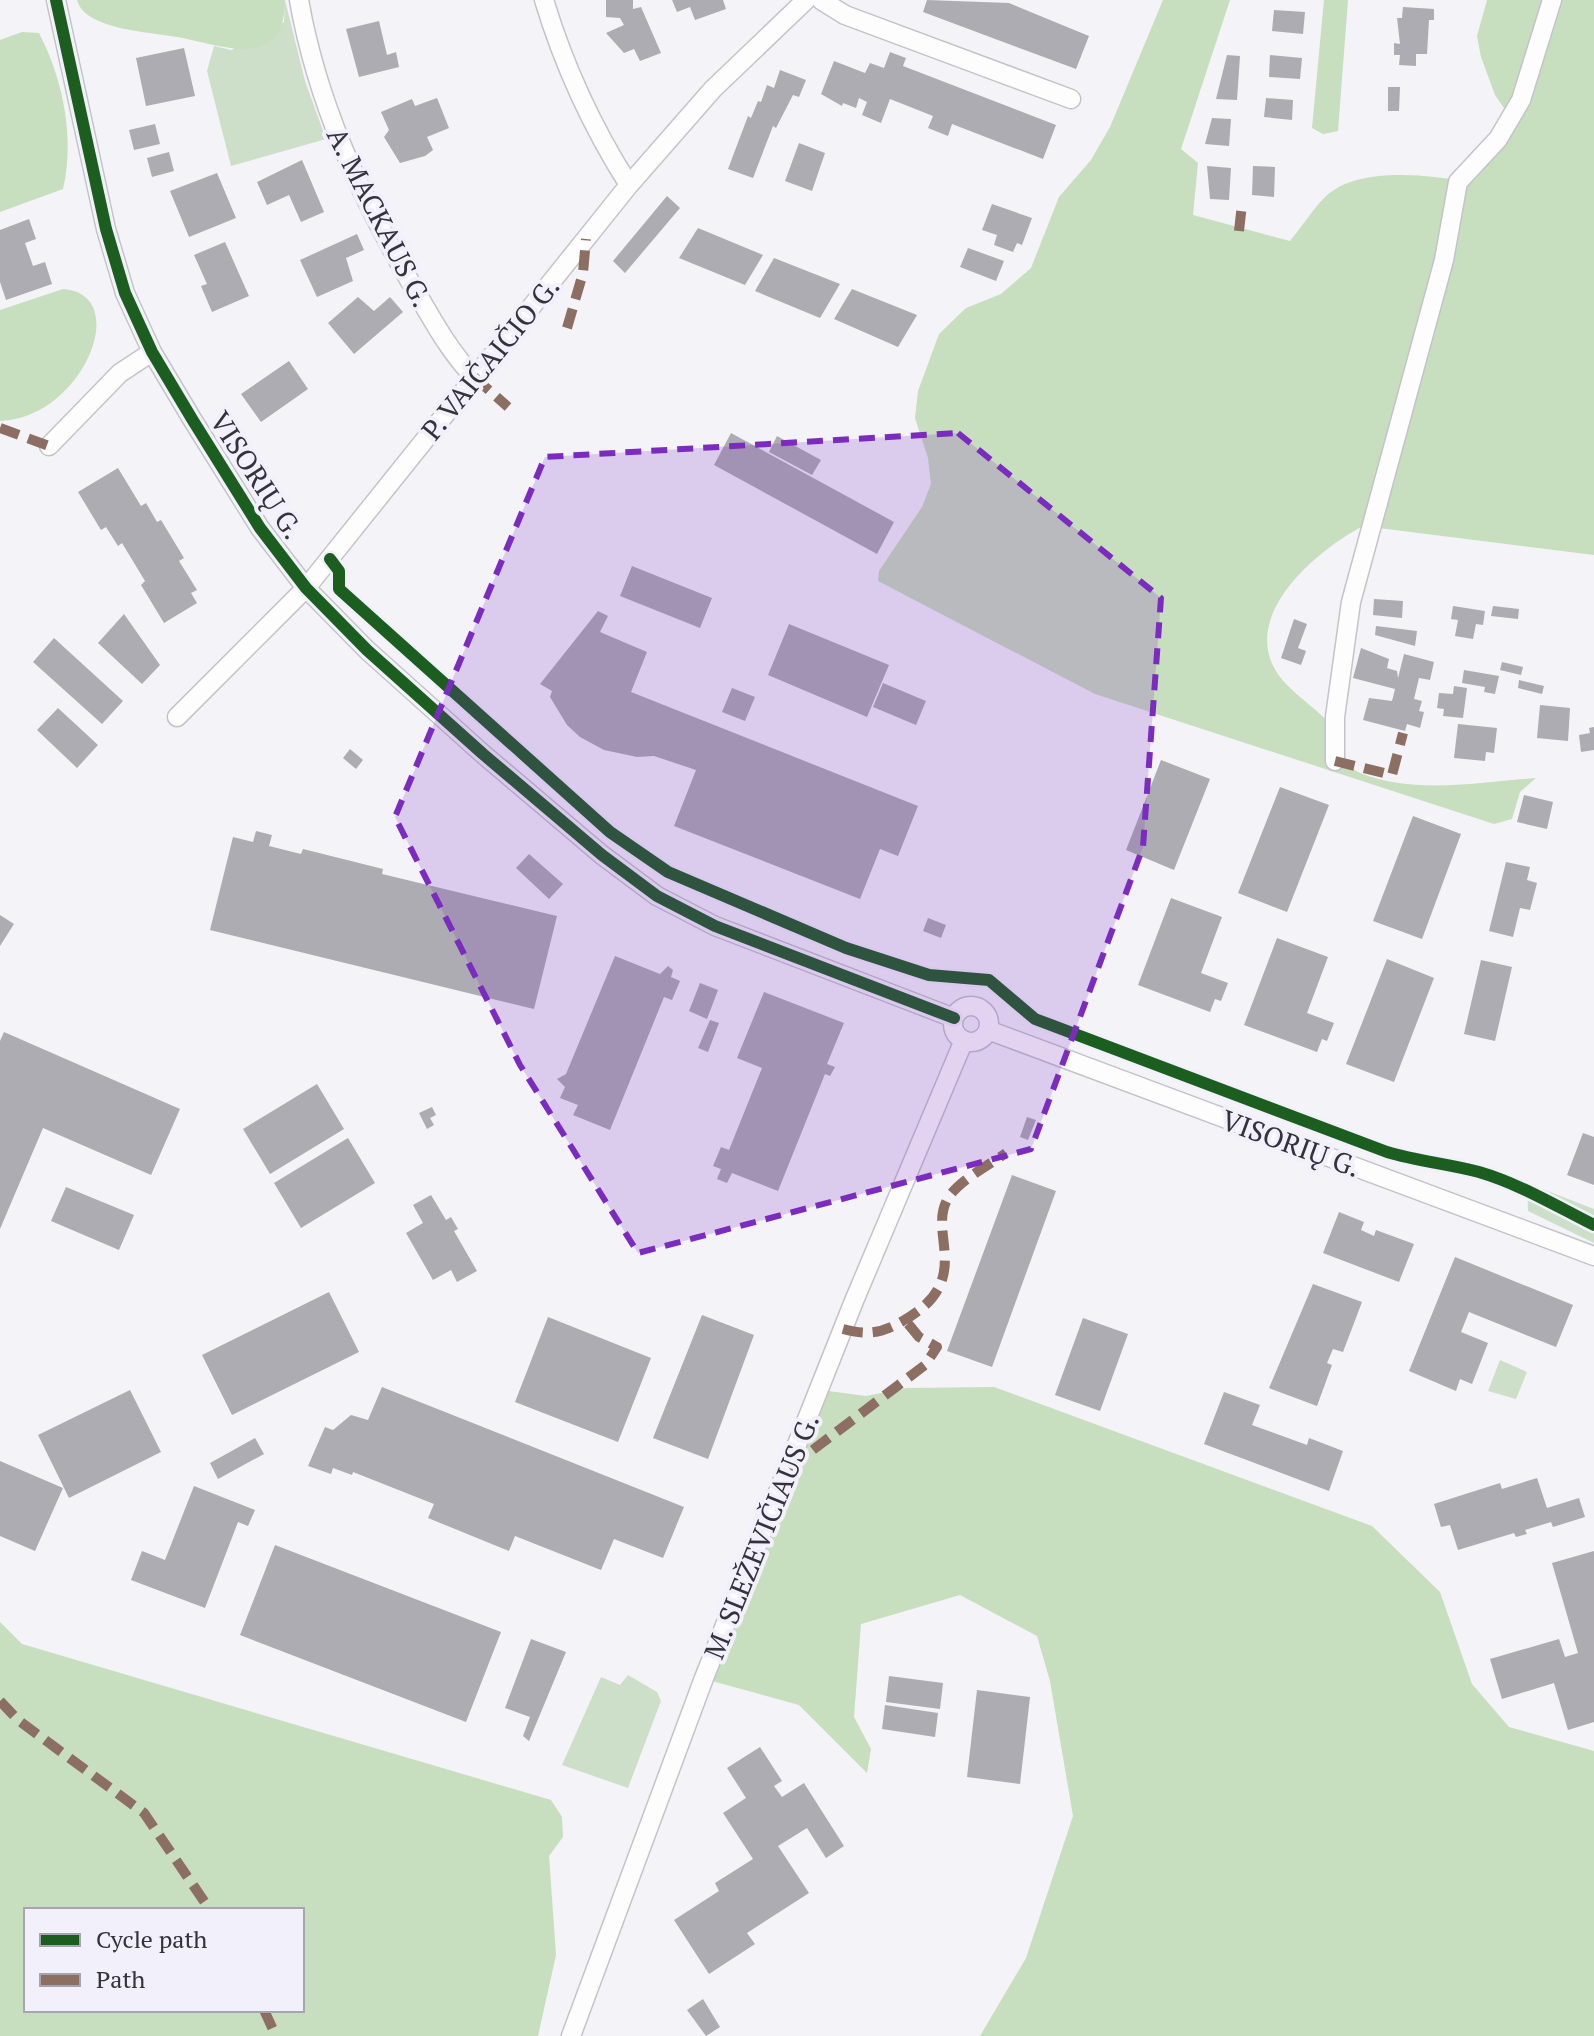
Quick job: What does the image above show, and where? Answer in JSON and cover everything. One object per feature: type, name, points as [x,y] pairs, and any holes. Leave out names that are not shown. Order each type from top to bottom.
[{"type":"street","name":"VISORIŲ G.","points":[[56,0],[106,229],[125,293],[152,352],[260,528],[306,588],[367,650],[483,754],[602,855],[657,896],[715,926],[954,1018]]},
{"type":"street","name":"A. MACKAUS G.","points":[[299,0],[307,48],[331,123],[361,192],[437,327],[474,377]]},
{"type":"street","points":[[544,0],[572,80],[602,142],[629,185]]},
{"type":"street","name":"P. VAIČAIČIO G.","points":[[177,717],[306,588],[629,185],[713,89],[806,0]]},
{"type":"street","points":[[821,0],[845,15],[1071,99]]},
{"type":"street","points":[[1335,761],[1335,717],[1351,602],[1444,260],[1458,182],[1498,139],[1521,100],[1552,0]]},
{"type":"street","points":[[49,446],[120,373],[152,352]]},
{"type":"street","points":[[977,1007],[988,1019],[988,1030],[975,1041],[964,1040],[954,1031],[954,1018],[961,1009],[977,1007]]},
{"type":"street","name":"VISORIŲ G.","points":[[988,1030],[1594,1256]]},
{"type":"street","name":"M. SLEŽEVIČIAUS G.","points":[[571,2036],[700,1687],[854,1301],[964,1040]]},
{"type":"highlighted area","points":[[958,433],[1161,598],[1143,847],[1031,1149],[638,1253],[520,1065],[395,817],[545,457]]},
{"type":"green space","points":[[77,0],[285,0],[282,22],[275,37],[264,45],[250,49],[217,46],[107,24],[83,10]]},
{"type":"green space","points":[[285,0],[305,81],[326,139],[231,166],[207,71],[214,46],[231,50],[284,22]]},
{"type":"green space","points":[[1163,0],[1230,0],[1181,149],[1198,163],[1193,215],[1290,241],[1320,202],[1339,187],[1392,175],[1465,181],[1502,149],[1506,111],[1495,95],[1477,36],[1487,0],[1594,0],[1594,555],[1363,526],[1306,567],[1276,606],[1268,628],[1268,649],[1276,671],[1329,723],[1344,757],[1353,769],[1381,780],[1403,784],[1470,784],[1536,778],[1520,792],[1512,819],[1494,824],[1095,694],[878,581],[879,571],[922,507],[931,484],[928,458],[915,418],[918,391],[939,334],[966,308],[1001,294],[1031,268],[1059,197],[1091,160],[1110,127]]},
{"type":"green space","points":[[1324,0],[1348,0],[1338,131],[1323,134],[1312,128]]},
{"type":"green space","points":[[22,32],[39,33],[55,70],[67,129],[66,170],[63,189],[0,212],[0,40]]},
{"type":"green space","points":[[63,289],[84,296],[95,311],[96,332],[89,356],[75,380],[54,400],[29,415],[0,421],[0,310]]},
{"type":"green space","points":[[1527,1183],[1594,1209],[1594,1243],[1528,1211]]},
{"type":"green space","points":[[1500,1360],[1527,1372],[1516,1399],[1488,1391]]},
{"type":"green space","points":[[994,1387],[1372,1526],[1440,1592],[1472,1684],[1509,1727],[1594,1751],[1594,2036],[980,2036],[1026,1958],[1073,1816],[1050,1681],[1037,1636],[960,1595],[861,1624],[854,1717],[871,1749],[867,1773],[799,1705],[712,1681],[828,1391],[866,1396],[907,1388]]},
{"type":"green space","points":[[0,1622],[22,1644],[551,1800],[562,1817],[563,1837],[549,1856],[556,1955],[538,2036],[0,2036]]},
{"type":"green space","points":[[628,1675],[657,1692],[661,1701],[628,1788],[562,1765],[601,1677],[620,1685]]},
{"type":"building","points":[[606,0],[633,0],[633,9],[641,7],[661,53],[640,61],[634,49],[624,53],[606,33],[624,25],[620,18],[606,17]]},
{"type":"building","points":[[672,0],[723,0],[726,9],[695,20],[690,7],[677,12]]},
{"type":"building","points":[[927,0],[1009,3],[1089,36],[1076,69],[923,12]]},
{"type":"building","points":[[1403,7],[1434,9],[1434,20],[1429,20],[1427,54],[1416,54],[1416,66],[1399,65],[1400,55],[1394,55],[1394,43],[1400,44],[1397,18],[1402,18]]},
{"type":"building","points":[[1274,10],[1305,12],[1303,34],[1272,31]]},
{"type":"building","points":[[379,21],[387,55],[396,52],[399,67],[359,77],[346,29]]},
{"type":"building","points":[[184,48],[195,96],[146,106],[136,58]]},
{"type":"building","points":[[890,52],[906,58],[903,66],[1056,125],[1043,159],[952,124],[948,136],[928,128],[933,116],[890,99],[881,123],[862,115],[867,102],[859,98],[856,108],[843,103],[842,106],[821,94],[834,61],[865,73],[870,63],[884,68]]},
{"type":"building","points":[[1227,55],[1240,56],[1237,100],[1216,99]]},
{"type":"building","points":[[1270,55],[1302,58],[1300,79],[1269,77]]},
{"type":"building","points":[[780,70],[806,80],[799,97],[793,95],[776,128],[773,126],[753,178],[728,169],[748,116],[751,118],[758,101],[761,102],[767,85],[774,88]]},
{"type":"building","points":[[1388,87],[1400,87],[1399,111],[1388,111]]},
{"type":"building","points":[[437,98],[449,128],[427,137],[433,150],[425,156],[400,163],[384,137],[389,130],[381,112],[412,99],[415,106]]},
{"type":"building","points":[[1266,98],[1293,100],[1292,120],[1264,117]]},
{"type":"building","points":[[1212,118],[1231,119],[1229,146],[1205,144]]},
{"type":"building","points":[[155,124],[160,144],[134,150],[129,130]]},
{"type":"building","points":[[799,143],[825,153],[812,191],[785,181]]},
{"type":"building","points":[[169,152],[174,171],[152,177],[147,158]]},
{"type":"building","points":[[302,160],[324,212],[301,222],[289,195],[267,205],[257,182]]},
{"type":"building","points":[[1207,166],[1231,168],[1229,200],[1210,199]]},
{"type":"building","points":[[1253,166],[1275,167],[1274,197],[1252,195]]},
{"type":"building","points":[[217,173],[236,218],[189,237],[170,191]]},
{"type":"building","points":[[667,196],[680,208],[625,273],[613,261]]},
{"type":"building","points":[[992,204],[1032,218],[1022,245],[1017,243],[1013,252],[994,245],[997,235],[982,230]]},
{"type":"building","points":[[29,219],[36,239],[25,243],[33,266],[45,262],[52,284],[6,300],[0,282],[0,230]]},
{"type":"building","points":[[698,228],[763,255],[745,285],[679,258]]},
{"type":"building","points":[[357,234],[364,250],[346,258],[353,281],[317,297],[300,260]]},
{"type":"building","points":[[225,242],[249,296],[212,312],[201,286],[207,284],[194,255]]},
{"type":"building","points":[[968,248],[1004,261],[996,281],[960,267]]},
{"type":"building","points":[[774,258],[840,284],[820,318],[755,291]]},
{"type":"building","points":[[852,289],[917,315],[898,347],[834,319]]},
{"type":"building","points":[[358,297],[374,311],[390,297],[403,312],[354,354],[328,323]]},
{"type":"building","points":[[289,361],[308,389],[261,422],[241,394]]},
{"type":"building","points":[[731,433],[894,522],[877,554],[714,465]]},
{"type":"building","points":[[777,436],[821,460],[812,475],[769,452]]},
{"type":"building","points":[[118,468],[141,506],[146,503],[157,522],[161,520],[184,558],[179,561],[197,590],[191,593],[197,603],[164,623],[141,585],[145,581],[122,543],[118,546],[106,527],[101,530],[78,492]]},
{"type":"building","points":[[632,566],[712,598],[700,628],[620,596]]},
{"type":"building","points":[[1374,599],[1403,601],[1402,618],[1373,615]]},
{"type":"building","points":[[1453,606],[1485,611],[1483,625],[1476,624],[1473,639],[1455,636],[1458,620],[1451,619]]},
{"type":"building","points":[[1493,606],[1519,609],[1518,619],[1491,616]]},
{"type":"building","points":[[598,611],[608,616],[600,632],[647,652],[631,692],[918,806],[898,856],[880,849],[860,899],[674,826],[696,770],[654,756],[637,757],[604,750],[580,737],[567,725],[550,697],[552,691],[540,684]]},
{"type":"building","points":[[124,614],[160,665],[142,684],[98,643]]},
{"type":"building","points":[[1294,619],[1307,624],[1298,648],[1306,651],[1301,665],[1281,658]]},
{"type":"building","points":[[789,624],[889,665],[867,717],[768,675]]},
{"type":"building","points":[[1376,626],[1417,631],[1415,646],[1375,635]]},
{"type":"building","points":[[54,638],[123,701],[102,724],[33,662]]},
{"type":"building","points":[[1361,648],[1389,659],[1387,668],[1397,671],[1398,678],[1404,654],[1434,662],[1430,680],[1419,678],[1414,699],[1422,701],[1419,711],[1424,712],[1420,728],[1407,724],[1405,731],[1363,720],[1369,698],[1392,701],[1395,689],[1353,678]]},
{"type":"building","points":[[1502,662],[1523,667],[1521,675],[1500,670]]},
{"type":"building","points":[[1464,670],[1499,676],[1495,694],[1484,692],[1485,687],[1462,683]]},
{"type":"building","points":[[1519,680],[1544,686],[1542,694],[1518,688]]},
{"type":"building","points":[[883,683],[926,701],[916,725],[873,707]]},
{"type":"building","points":[[1454,686],[1467,688],[1463,718],[1443,716],[1444,709],[1437,708],[1439,693],[1453,694]]},
{"type":"building","points":[[732,688],[755,697],[745,721],[722,712]]},
{"type":"building","points":[[1540,705],[1570,708],[1568,741],[1537,738]]},
{"type":"building","points":[[58,708],[98,745],[77,768],[37,730]]},
{"type":"building","points":[[1458,724],[1497,728],[1494,753],[1486,752],[1485,761],[1454,758]]},
{"type":"building","points":[[1594,727],[1594,750],[1581,752],[1579,735],[1590,733],[1589,728]]},
{"type":"building","points":[[350,749],[363,760],[356,769],[343,758]]},
{"type":"building","points":[[1161,760],[1210,779],[1174,870],[1126,850]]},
{"type":"building","points":[[1280,787],[1329,805],[1287,912],[1238,893]]},
{"type":"building","points":[[1524,795],[1553,802],[1547,829],[1517,822]]},
{"type":"building","points":[[1413,816],[1461,834],[1422,939],[1373,921]]},
{"type":"building","points":[[256,831],[272,835],[269,846],[301,854],[303,849],[383,869],[382,874],[557,916],[534,1009],[210,930],[233,837],[253,842]]},
{"type":"building","points":[[529,854],[563,884],[549,899],[516,868]]},
{"type":"building","points":[[1506,862],[1530,867],[1527,880],[1537,883],[1530,910],[1520,908],[1513,937],[1489,931]]},
{"type":"building","points":[[1171,898],[1222,917],[1201,973],[1228,983],[1221,1001],[1215,999],[1210,1012],[1138,985]]},
{"type":"building","points":[[0,915],[14,924],[0,946]]},
{"type":"building","points":[[928,918],[946,925],[941,938],[923,931]]},
{"type":"building","points":[[1277,938],[1328,957],[1307,1013],[1334,1023],[1327,1041],[1322,1039],[1317,1052],[1244,1025]]},
{"type":"building","points":[[615,956],[660,974],[668,966],[673,970],[671,977],[680,981],[672,1000],[664,997],[610,1130],[573,1115],[578,1105],[560,1098],[565,1087],[557,1079],[566,1074]]},
{"type":"building","points":[[1387,959],[1434,978],[1394,1082],[1346,1064]]},
{"type":"building","points":[[1481,960],[1512,967],[1495,1041],[1464,1034]]},
{"type":"building","points":[[700,983],[718,990],[707,1019],[689,1011]]},
{"type":"building","points":[[764,992],[844,1023],[827,1064],[835,1067],[830,1076],[825,1074],[778,1191],[732,1173],[727,1183],[717,1179],[721,1169],[713,1166],[721,1147],[729,1150],[762,1068],[737,1058]]},
{"type":"building","points":[[710,1020],[719,1023],[708,1052],[698,1048]]},
{"type":"building","points":[[4,1032],[180,1109],[151,1175],[43,1128],[0,1229],[0,1041]]},
{"type":"building","points":[[317,1084],[344,1129],[270,1174],[243,1129]]},
{"type":"building","points":[[432,1107],[436,1115],[430,1118],[434,1125],[427,1129],[419,1113]]},
{"type":"building","points":[[1027,1117],[1036,1120],[1028,1140],[1020,1137]]},
{"type":"building","points":[[1583,1133],[1594,1137],[1594,1185],[1567,1175]]},
{"type":"building","points":[[348,1138],[375,1183],[301,1228],[274,1183]]},
{"type":"building","points":[[1012,1175],[1056,1191],[992,1367],[947,1351]]},
{"type":"building","points":[[66,1187],[134,1215],[119,1250],[51,1221]]},
{"type":"building","points":[[431,1195],[446,1220],[451,1217],[458,1229],[454,1231],[477,1271],[457,1282],[451,1270],[433,1280],[406,1233],[423,1223],[413,1205]]},
{"type":"building","points":[[1339,1212],[1364,1222],[1361,1230],[1374,1236],[1376,1230],[1414,1244],[1399,1282],[1323,1253]]},
{"type":"building","points":[[1455,1257],[1573,1305],[1556,1347],[1469,1312],[1461,1332],[1488,1343],[1472,1384],[1460,1379],[1456,1391],[1409,1371]]},
{"type":"building","points":[[1313,1284],[1362,1302],[1343,1352],[1333,1349],[1327,1363],[1332,1365],[1317,1406],[1269,1388]]},
{"type":"building","points":[[329,1292],[359,1352],[232,1415],[202,1355]]},
{"type":"building","points":[[702,1315],[754,1335],[708,1459],[653,1438]]},
{"type":"building","points":[[548,1317],[651,1358],[618,1442],[515,1402]]},
{"type":"building","points":[[1083,1318],[1128,1334],[1100,1411],[1055,1395]]},
{"type":"building","points":[[382,1387],[684,1507],[663,1558],[614,1539],[601,1570],[515,1536],[509,1551],[428,1518],[434,1504],[353,1472],[352,1475],[333,1468],[331,1474],[308,1466],[325,1427],[333,1430],[351,1415],[368,1420]]},
{"type":"building","points":[[130,1390],[161,1452],[69,1498],[38,1435]]},
{"type":"building","points":[[1224,1392],[1260,1405],[1252,1425],[1307,1445],[1309,1438],[1343,1451],[1329,1491],[1204,1444]]},
{"type":"building","points":[[255,1438],[264,1454],[218,1479],[210,1463]]},
{"type":"building","points":[[0,1461],[63,1488],[35,1551],[0,1536]]},
{"type":"building","points":[[1537,1478],[1547,1508],[1579,1498],[1585,1517],[1553,1527],[1551,1522],[1525,1530],[1527,1534],[1516,1537],[1514,1533],[1458,1550],[1450,1525],[1441,1527],[1434,1504],[1500,1483],[1502,1489]]},
{"type":"building","points":[[194,1486],[255,1510],[248,1526],[238,1522],[205,1608],[131,1580],[142,1551],[165,1560]]},
{"type":"building","points":[[275,1545],[501,1632],[466,1722],[240,1635]]},
{"type":"building","points":[[1594,1551],[1594,1722],[1568,1730],[1554,1683],[1502,1699],[1490,1659],[1559,1639],[1565,1657],[1578,1653],[1552,1563]]},
{"type":"building","points":[[531,1639],[566,1652],[529,1741],[523,1736],[530,1717],[505,1708]]},
{"type":"building","points":[[889,1676],[943,1683],[940,1709],[886,1702]]},
{"type":"building","points":[[977,1690],[1030,1697],[1020,1784],[967,1777]]},
{"type":"building","points":[[885,1705],[938,1713],[935,1737],[882,1729]]},
{"type":"building","points":[[760,1747],[782,1781],[774,1786],[782,1797],[804,1783],[844,1846],[826,1858],[807,1828],[778,1846],[809,1893],[747,1933],[755,1944],[709,1974],[674,1920],[719,1891],[715,1883],[753,1859],[723,1813],[746,1798],[727,1768]]},
{"type":"building","points":[[703,1999],[720,2027],[706,2036],[687,2010]]},
{"type":"marked path","points":[[1239,231],[1242,204]]},
{"type":"marked path","points":[[567,328],[583,273],[586,239]]},
{"type":"marked path","points":[[474,377],[508,407]]},
{"type":"marked path","points":[[0,428],[49,446]]},
{"type":"marked path","points":[[1335,761],[1392,775],[1403,733]]},
{"type":"marked path","points":[[843,1329],[866,1333],[879,1331],[901,1322],[925,1306],[938,1289],[944,1272],[942,1223],[944,1208],[951,1194],[1006,1153]]},
{"type":"marked path","points":[[789,1468],[925,1365],[937,1347],[919,1337],[905,1320]]},
{"type":"marked path","points":[[0,1701],[18,1720],[144,1813],[209,1908]]},
{"type":"marked path","points":[[265,2012],[276,2036]]},
{"type":"cycle path","points":[[56,0],[106,229],[125,293],[152,352],[192,419],[260,528],[306,588],[367,650],[483,754],[602,855],[657,896],[715,926],[954,1018]]},
{"type":"cycle path","points":[[330,559],[339,571],[339,589],[610,832],[668,872],[846,948],[929,975],[989,980],[1035,1019],[1387,1152],[1494,1177],[1594,1225]]}]
